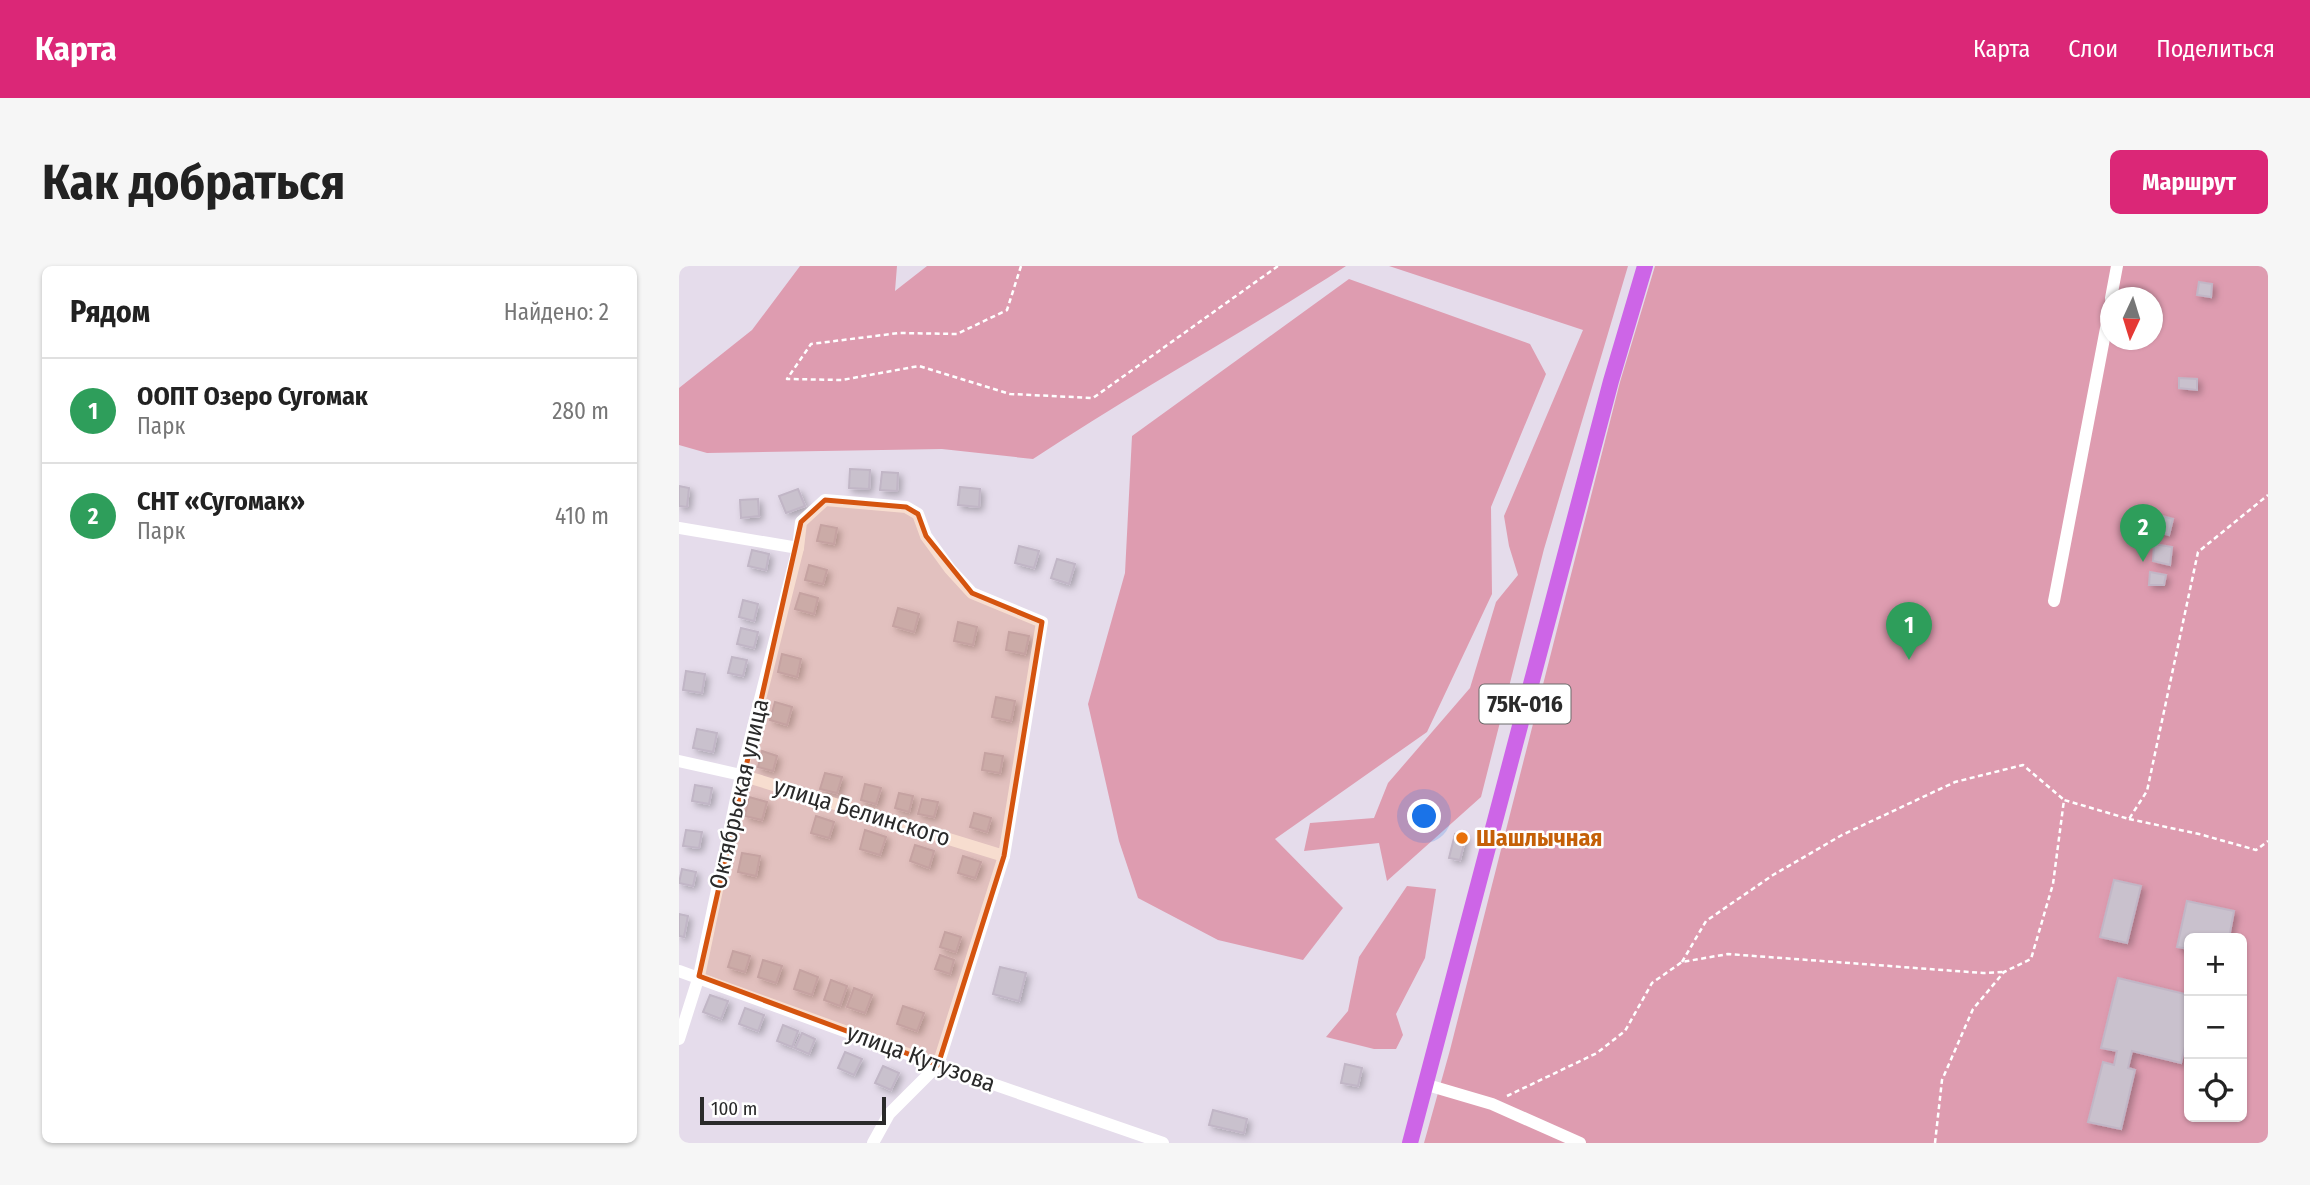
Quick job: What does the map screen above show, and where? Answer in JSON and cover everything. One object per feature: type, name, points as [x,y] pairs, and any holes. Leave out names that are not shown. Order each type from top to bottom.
[{"type":"main road","name":"75К-016","points":[[1410,1143],[1611,381],[1645,266]]},
{"type":"street","points":[[2113,287],[2117,266]]},
{"type":"street","points":[[2054,601],[2102,350]]},
{"type":"street","name":"Октябрьская улица","points":[[679,1039],[699,976],[741,775],[798,548],[801,522],[825,499],[905,507],[918,514],[926,536],[972,593],[1042,622],[1004,856]]},
{"type":"street","points":[[679,528],[798,548]]},
{"type":"street","name":"улица Белинского","points":[[679,761],[741,775],[1004,856]]},
{"type":"street","points":[[873,1143],[889,1114],[938,1065],[1004,856]]},
{"type":"street","name":"улица Кутузова","points":[[679,971],[1163,1143]]},
{"type":"street","points":[[1424,1084],[1492,1104],[1580,1143]]},
{"type":"path","points":[[1021,266],[1007,310],[957,334],[899,333],[811,344],[787,379],[842,380],[919,366],[1010,394],[1093,398],[1278,266]]},
{"type":"path","points":[[2129,819],[2147,791],[2197,552],[2268,495]]},
{"type":"path","points":[[1492,1104],[1597,1053],[1625,1031],[1652,983],[1682,962],[1706,921],[1773,875],[1842,835],[1955,782],[2023,765],[2064,800],[2256,850],[2268,841]]},
{"type":"path","points":[[1935,1143],[1942,1080],[1973,1009],[2004,972],[2031,958],[2053,884],[2064,800]]},
{"type":"path","points":[[1682,962],[1728,954],[1983,973],[2004,972]]},
{"type":"highlighted area","points":[[825,500],[906,507],[918,514],[926,536],[972,593],[1042,622],[1004,856],[938,1065],[699,976],[801,522]]},
{"type":"shaded area","points":[[800,266],[897,266],[895,291],[927,266],[1346,266],[1033,459],[942,449],[707,453],[679,445],[679,388],[752,330]]},
{"type":"shaded area","points":[[1389,266],[1628,266],[1544,549],[1481,797],[1387,881],[1379,843],[1304,851],[1310,823],[1374,818],[1388,783],[1470,688],[1496,602],[1518,575],[1504,516],[1583,330]]},
{"type":"shaded area","points":[[1655,266],[2268,266],[2268,1143],[1424,1143],[1620,382]]},
{"type":"shaded area","points":[[1349,279],[1530,344],[1546,374],[1491,507],[1492,594],[1427,732],[1275,839],[1343,908],[1303,960],[1218,940],[1138,898],[1119,841],[1088,704],[1125,573],[1132,436]]},
{"type":"shaded area","points":[[1407,886],[1436,889],[1425,958],[1396,1014],[1403,1035],[1396,1049],[1374,1049],[1326,1037],[1348,1011],[1359,957]]},
{"type":"building","points":[[2199,282],[2212,284],[2211,297],[2197,295]]},
{"type":"building","points":[[2179,378],[2197,379],[2197,390],[2179,388]]},
{"type":"building","points":[[850,469],[870,470],[869,489],[849,488]]},
{"type":"building","points":[[882,472],[898,473],[897,491],[880,490]]},
{"type":"building","points":[[679,486],[689,488],[687,507],[679,506]]},
{"type":"building","points":[[960,487],[980,489],[979,507],[958,505]]},
{"type":"building","points":[[798,489],[805,506],[786,513],[779,496]]},
{"type":"building","points":[[758,499],[759,516],[741,518],[740,500]]},
{"type":"building","points":[[2158,515],[2173,519],[2169,535],[2154,531]]},
{"type":"building","points":[[821,525],[837,528],[834,544],[817,541]]},
{"type":"building","points":[[2154,544],[2172,547],[2170,565],[2153,561]]},
{"type":"building","points":[[1019,546],[1039,551],[1034,568],[1015,563]]},
{"type":"building","points":[[752,550],[769,554],[766,570],[748,566]]},
{"type":"building","points":[[1057,559],[1075,564],[1069,584],[1051,578]]},
{"type":"building","points":[[809,565],[827,570],[823,584],[805,580]]},
{"type":"building","points":[[2150,572],[2166,575],[2164,585],[2149,585]]},
{"type":"building","points":[[800,593],[818,598],[814,614],[795,609]]},
{"type":"building","points":[[743,600],[758,604],[754,621],[739,617]]},
{"type":"building","points":[[898,608],[919,614],[914,632],[893,626]]},
{"type":"building","points":[[958,622],[977,627],[973,645],[954,641]]},
{"type":"building","points":[[741,628],[758,632],[754,648],[737,644]]},
{"type":"building","points":[[1009,632],[1029,636],[1025,654],[1006,650]]},
{"type":"building","points":[[782,654],[801,659],[797,677],[778,672]]},
{"type":"building","points":[[732,657],[747,660],[743,676],[728,673]]},
{"type":"building","points":[[686,671],[705,674],[702,693],[683,690]]},
{"type":"building","points":[[996,697],[1015,701],[1011,721],[992,717]]},
{"type":"building","points":[[775,702],[792,707],[787,725],[770,720]]},
{"type":"building","points":[[697,729],[717,733],[713,752],[693,748]]},
{"type":"building","points":[[762,751],[777,756],[773,771],[758,767]]},
{"type":"building","points":[[985,753],[1003,756],[1000,773],[982,770]]},
{"type":"building","points":[[825,773],[842,777],[837,793],[820,789]]},
{"type":"building","points":[[865,784],[881,788],[876,804],[861,800]]},
{"type":"building","points":[[695,785],[712,788],[709,804],[692,801]]},
{"type":"building","points":[[899,793],[913,796],[909,812],[895,808]]},
{"type":"building","points":[[749,797],[767,802],[762,820],[745,816]]},
{"type":"building","points":[[922,799],[938,802],[934,817],[918,814]]},
{"type":"building","points":[[974,813],[991,818],[987,832],[970,827]]},
{"type":"building","points":[[816,816],[834,822],[829,838],[811,833]]},
{"type":"building","points":[[686,830],[702,832],[699,848],[683,846]]},
{"type":"building","points":[[865,830],[886,837],[880,855],[860,849]]},
{"type":"building","points":[[1455,834],[1466,836],[1460,860],[1449,858]]},
{"type":"building","points":[[915,845],[934,851],[929,868],[910,861]]},
{"type":"building","points":[[742,853],[760,856],[756,876],[738,872]]},
{"type":"building","points":[[963,856],[981,862],[975,878],[958,873]]},
{"type":"building","points":[[682,869],[696,872],[693,886],[679,883]]},
{"type":"building","points":[[2114,880],[2141,886],[2127,943],[2100,937]]},
{"type":"building","points":[[2187,901],[2234,911],[2230,933],[2184,933],[2184,948],[2177,947]]},
{"type":"building","points":[[679,914],[688,916],[684,937],[679,936]]},
{"type":"building","points":[[945,932],[961,937],[956,952],[940,947]]},
{"type":"building","points":[[733,951],[750,956],[745,972],[728,967]]},
{"type":"building","points":[[940,955],[954,960],[950,974],[935,969]]},
{"type":"building","points":[[763,960],[782,966],[776,983],[758,977]]},
{"type":"building","points":[[1000,967],[1026,973],[1019,1001],[993,994]]},
{"type":"building","points":[[800,970],[818,977],[812,995],[794,989]]},
{"type":"building","points":[[2118,978],[2184,994],[2184,1051],[2181,1063],[2132,1051],[2128,1068],[2135,1070],[2121,1129],[2088,1122],[2103,1062],[2114,1065],[2117,1051],[2101,1048]]},
{"type":"building","points":[[831,980],[847,986],[840,1006],[824,1000]]},
{"type":"building","points":[[854,988],[872,995],[865,1013],[847,1007]]},
{"type":"building","points":[[710,995],[728,1001],[721,1019],[703,1012]]},
{"type":"building","points":[[903,1006],[924,1013],[917,1031],[897,1024]]},
{"type":"building","points":[[745,1008],[764,1015],[758,1031],[739,1024]]},
{"type":"building","points":[[783,1025],[798,1031],[792,1047],[777,1041]]},
{"type":"building","points":[[802,1033],[815,1039],[809,1054],[795,1048]]},
{"type":"building","points":[[845,1052],[862,1059],[854,1075],[838,1068]]},
{"type":"building","points":[[1345,1064],[1362,1068],[1358,1086],[1341,1083]]},
{"type":"building","points":[[883,1066],[899,1073],[891,1090],[875,1083]]},
{"type":"building","points":[[1213,1110],[1247,1119],[1244,1133],[1209,1125]]},
{"type":"place","name":"СНТ «Сугомак»","points":[[2143,562]]},
{"type":"place","name":"ООПТ Озеро Сугомак","points":[[1909,660]]},
{"type":"place","name":"Шашлычная","points":[[1462,838]]}]
